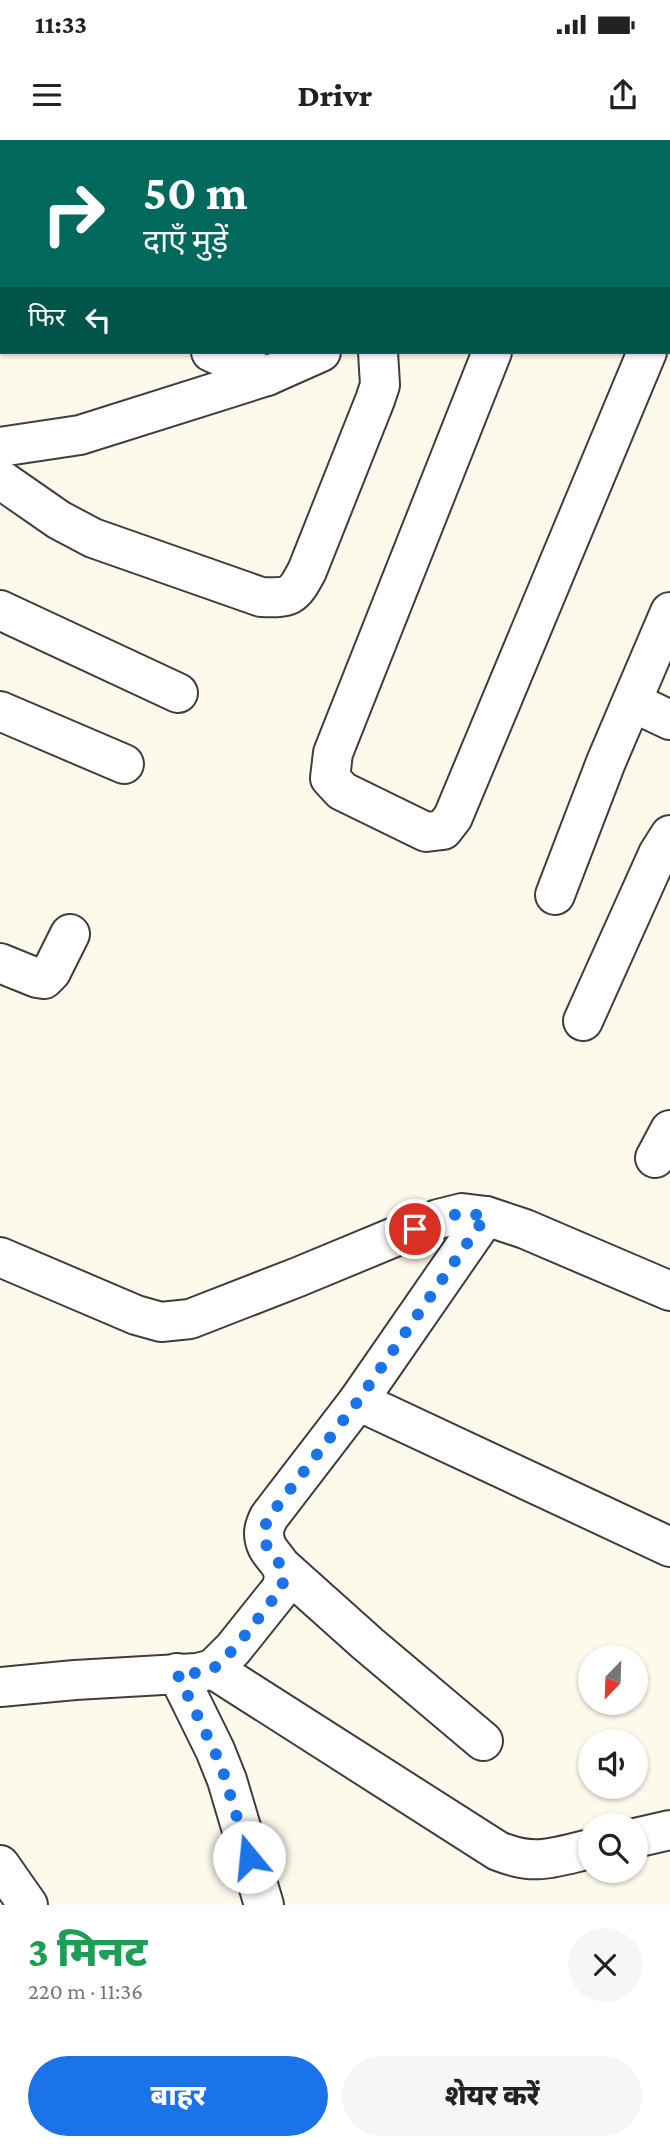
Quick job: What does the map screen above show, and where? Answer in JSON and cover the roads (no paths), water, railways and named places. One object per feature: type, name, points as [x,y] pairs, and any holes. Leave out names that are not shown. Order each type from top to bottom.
[{"type":"street","points":[[216,354],[267,376]]},
{"type":"street","points":[[0,447],[80,435],[267,376],[316,354]]},
{"type":"street","points":[[0,479],[59,520],[93,538],[261,597],[285,598],[298,587],[307,571],[375,400],[380,385],[378,354]]},
{"type":"street","points":[[491,354],[333,753],[330,778],[342,791],[426,832],[443,830],[453,817],[646,354]]},
{"type":"street","points":[[0,610],[178,693]]},
{"type":"street","points":[[555,895],[606,762],[670,612]]},
{"type":"street","points":[[632,702],[670,720]]},
{"type":"street","points":[[0,711],[124,764]]},
{"type":"street","points":[[583,1021],[658,854],[670,835]]},
{"type":"street","points":[[0,963],[44,979],[51,972],[70,934]]},
{"type":"street","points":[[0,1257],[136,1315],[161,1322],[190,1319],[438,1219],[462,1213],[486,1216],[525,1229],[670,1292]]},
{"type":"street","points":[[483,1741],[282,1567],[267,1549],[264,1532],[269,1517],[358,1401],[486,1216]]},
{"type":"street","points":[[358,1401],[670,1547]]},
{"type":"street","points":[[0,1687],[195,1671],[233,1649],[281,1589],[284,1580],[282,1567]]},
{"type":"street","points":[[195,1671],[498,1851],[516,1858],[540,1861],[578,1852]]},
{"type":"street","points":[[195,1671],[215,1750],[227,1780],[264,1905]]},
{"type":"street","points":[[648,1835],[670,1830]]},
{"type":"street","points":[[0,1865],[27,1905]]}]
